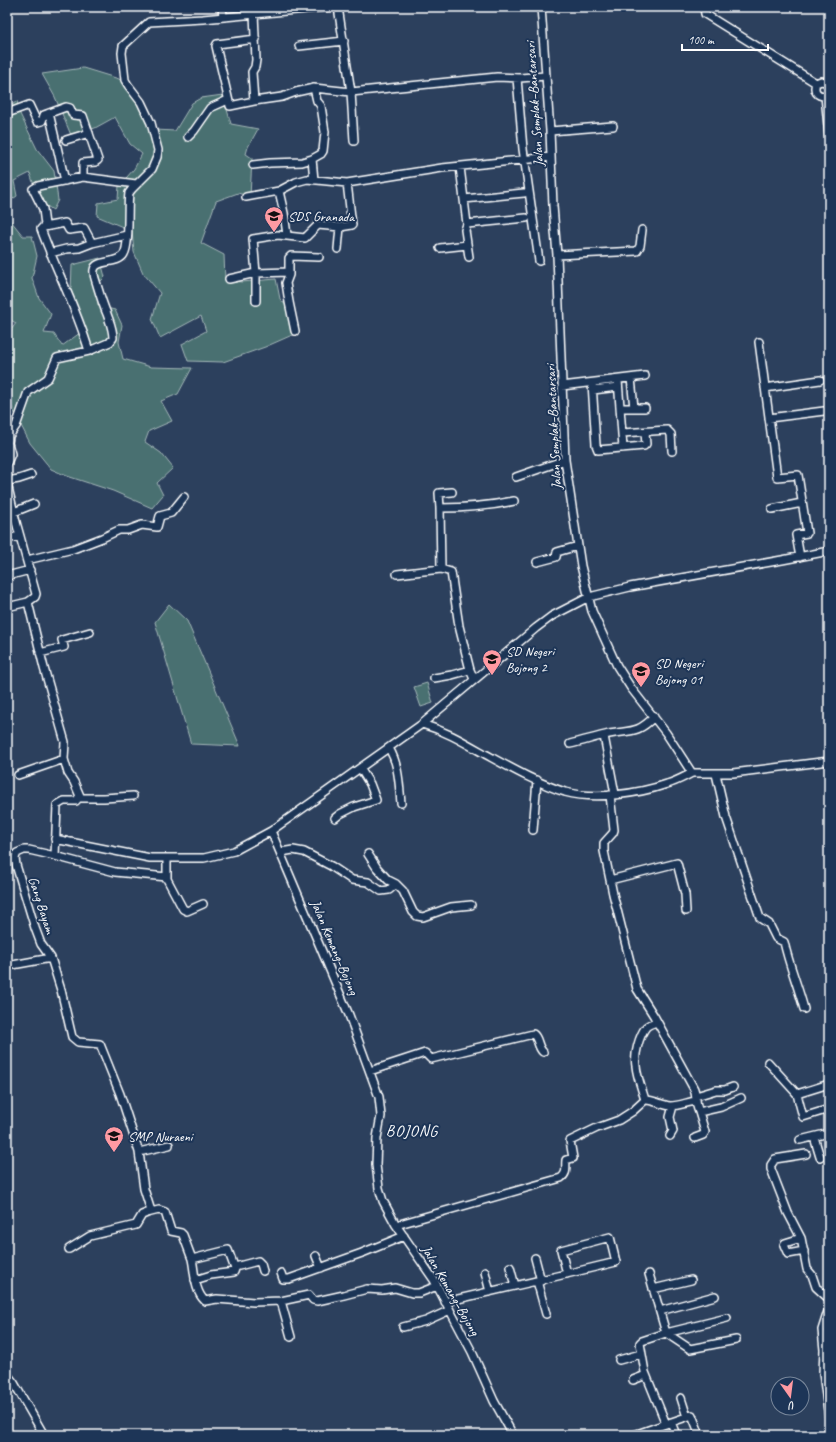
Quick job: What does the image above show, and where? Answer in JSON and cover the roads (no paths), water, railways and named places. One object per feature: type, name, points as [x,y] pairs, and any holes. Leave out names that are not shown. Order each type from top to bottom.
[{"type":"street","points":[[222,7],[223,17]]},
{"type":"street","points":[[7,463],[11,454],[8,443],[10,436],[16,426],[28,392],[48,378],[57,358],[89,350],[110,342],[113,338],[112,328],[94,275],[94,267],[96,265],[114,261],[122,257],[126,250],[129,193],[152,169],[155,164],[158,150],[146,111],[125,80],[122,53],[124,46],[149,22],[328,7]]},
{"type":"street","points":[[338,7],[351,92],[354,141]]},
{"type":"street","name":"Jalan Semplak–Bantarsari","points":[[541,7],[557,255],[565,460],[580,566],[592,611],[617,666],[692,773]]},
{"type":"street","points":[[704,7],[705,14],[816,83]]},
{"type":"street","points":[[254,13],[256,39],[256,60],[255,67],[252,72],[254,101]]},
{"type":"street","points":[[256,39],[216,45],[228,100],[230,106],[232,107],[254,101],[282,97],[314,88],[351,92],[497,77],[517,78],[545,76]]},
{"type":"street","points":[[299,46],[344,41]]},
{"type":"street","points":[[517,78],[525,160],[538,261]]},
{"type":"street","points":[[816,83],[821,81],[826,82],[829,86]]},
{"type":"street","points":[[816,83],[814,88],[816,93],[820,96],[827,94],[829,136]]},
{"type":"street","points":[[253,165],[302,162],[318,156],[323,151],[326,132],[321,106],[317,101],[314,88]]},
{"type":"street","points":[[188,137],[210,108],[228,100]]},
{"type":"street","points":[[10,112],[29,105],[36,122],[42,121],[43,116],[49,113],[66,107],[68,107],[73,114],[83,116],[98,161],[83,163],[83,177]]},
{"type":"street","points":[[49,113],[65,181]]},
{"type":"street","points":[[550,131],[613,126]]},
{"type":"street","points":[[66,140],[89,133]]},
{"type":"street","points":[[246,197],[279,191],[296,182],[307,180],[347,183],[416,172],[551,157]]},
{"type":"street","points":[[312,159],[314,180]]},
{"type":"street","points":[[460,167],[467,224],[465,230],[468,257]]},
{"type":"street","points":[[89,350],[74,307],[41,229],[44,227],[45,217],[43,209],[33,189],[36,186],[83,177],[136,184]]},
{"type":"street","points":[[256,301],[256,273],[253,239],[278,235],[305,238],[318,225],[340,227],[353,224],[347,183]]},
{"type":"street","points":[[279,191],[287,235]]},
{"type":"street","points":[[464,199],[524,193]]},
{"type":"street","points":[[467,224],[526,218]]},
{"type":"street","points":[[44,227],[65,223],[69,230],[84,228],[92,244]]},
{"type":"street","points":[[338,249],[340,227]]},
{"type":"street","points":[[557,255],[637,251],[640,246],[642,230]]},
{"type":"street","points":[[50,253],[78,248],[127,235]]},
{"type":"street","points":[[440,248],[467,245]]},
{"type":"street","points":[[295,331],[286,283],[289,272],[290,257],[319,257]]},
{"type":"street","points":[[229,279],[256,273],[289,272]]},
{"type":"street","points":[[759,342],[777,477],[798,475],[807,533],[796,535],[800,557]]},
{"type":"street","points":[[562,386],[618,384],[631,378],[645,376]]},
{"type":"street","points":[[631,378],[634,408]]},
{"type":"street","points":[[765,388],[820,380]]},
{"type":"street","points":[[618,384],[623,448]]},
{"type":"street","points":[[593,386],[597,448],[599,450],[645,446],[645,433]]},
{"type":"street","points":[[620,408],[646,408]]},
{"type":"street","points":[[769,418],[824,411]]},
{"type":"street","points":[[622,433],[645,433],[667,430],[670,432],[672,451]]},
{"type":"street","points":[[516,477],[565,460]]},
{"type":"street","points":[[7,607],[28,602],[35,597],[36,594],[14,512],[9,500],[7,482],[31,475]]},
{"type":"street","points":[[441,569],[439,493],[452,492]]},
{"type":"street","points":[[27,560],[73,549],[103,538],[119,530],[128,530],[134,527],[142,526],[157,527],[160,516],[173,512],[184,498]]},
{"type":"street","points":[[440,508],[494,505],[514,501]]},
{"type":"street","points":[[772,509],[802,503]]},
{"type":"street","points":[[14,512],[34,504]]},
{"type":"street","points":[[7,539],[20,536]]},
{"type":"street","points":[[537,562],[557,557],[557,552],[578,546]]},
{"type":"street","points":[[55,839],[150,858],[204,858],[234,852],[271,831],[389,748],[422,724],[474,679],[552,616],[589,596],[648,583],[829,551]]},
{"type":"street","points":[[397,574],[441,569],[450,571],[459,626],[470,670],[474,679]]},
{"type":"street","points":[[7,576],[30,570]]},
{"type":"street","points":[[28,602],[40,653],[65,742],[64,759],[68,773],[80,793],[79,798]]},
{"type":"street","points":[[40,653],[64,646],[62,640],[90,632]]},
{"type":"street","points":[[434,678],[470,670]]},
{"type":"street","points":[[570,744],[638,730],[654,717]]},
{"type":"street","points":[[422,724],[449,733],[486,754],[555,789],[576,794],[613,795],[657,788],[692,773],[716,774],[745,772],[829,761]]},
{"type":"street","points":[[604,736],[613,795],[614,833],[604,842],[603,848],[610,880],[636,986],[657,1022],[696,1098],[705,1132],[703,1135],[694,1138]]},
{"type":"street","points":[[389,748],[394,756],[397,768],[401,803]]},
{"type":"street","points":[[18,775],[64,759]]},
{"type":"street","points":[[336,818],[340,814],[354,807],[376,800],[370,784],[360,768]]},
{"type":"street","points":[[716,774],[726,817],[760,918],[769,924],[776,938],[784,942],[804,1009]]},
{"type":"street","points":[[534,830],[537,780]]},
{"type":"street","points":[[133,796],[79,798],[76,800],[64,801],[57,805],[55,856],[115,872],[167,877]]},
{"type":"street","name":"Jalan Kemang–Bojong","points":[[271,831],[351,1019],[379,1097],[381,1110],[376,1156],[378,1181],[383,1201],[396,1226],[437,1286],[472,1352],[494,1401],[513,1435]]},
{"type":"street","name":"Gang Bayam","points":[[51,958],[41,944],[35,928],[15,858],[17,853],[24,850],[55,856]]},
{"type":"street","points":[[281,852],[293,850],[304,852],[331,866],[352,880],[368,882],[381,891],[389,890],[396,884]]},
{"type":"street","points":[[368,854],[377,868],[388,880],[396,884],[403,891],[413,912],[417,916],[423,917],[450,907],[471,905]]},
{"type":"street","points":[[167,859],[167,877],[185,911],[203,904]]},
{"type":"street","points":[[610,880],[677,863],[685,894],[686,911]]},
{"type":"street","points":[[7,966],[51,958],[61,990],[70,1034],[78,1042],[100,1044],[120,1094],[139,1152],[144,1189],[151,1212]]},
{"type":"street","points":[[644,1100],[635,1060],[640,1041],[646,1027],[657,1022]]},
{"type":"street","points":[[370,1071],[425,1053],[430,1059],[533,1034],[543,1052]]},
{"type":"street","points":[[768,1062],[797,1094],[803,1117],[829,1109]]},
{"type":"street","points":[[797,1094],[829,1084]]},
{"type":"street","points":[[396,1226],[561,1178],[565,1175],[566,1160],[573,1158],[570,1141],[597,1128],[619,1120],[636,1109],[644,1100],[650,1100],[659,1104],[673,1106],[716,1090],[733,1087]]},
{"type":"street","points":[[699,1112],[721,1106],[741,1098]]},
{"type":"street","points":[[670,1136],[673,1131],[670,1117],[673,1106]]},
{"type":"street","points":[[800,1140],[829,1133]]},
{"type":"street","points":[[814,1137],[820,1157]]},
{"type":"street","points":[[139,1152],[168,1146]]},
{"type":"street","points":[[806,1154],[775,1159],[771,1165],[788,1213],[801,1238],[806,1267],[812,1275],[814,1284],[829,1299]]},
{"type":"street","points":[[69,1249],[90,1236],[136,1224],[142,1215],[159,1210],[165,1212],[171,1231],[181,1233],[183,1235],[192,1259],[195,1280],[200,1295],[205,1301],[217,1299],[254,1302],[281,1301],[309,1295],[316,1301],[367,1289],[380,1290],[395,1288],[410,1293],[416,1293],[437,1286]]},
{"type":"street","points":[[281,1273],[283,1279],[286,1280],[322,1268],[404,1236]]},
{"type":"street","points":[[445,1302],[539,1281],[616,1262],[610,1237],[561,1250],[567,1274]]},
{"type":"street","points":[[801,1238],[785,1243],[784,1245],[788,1254],[804,1251]]},
{"type":"street","points":[[192,1259],[228,1250],[236,1271],[211,1275],[195,1280]]},
{"type":"street","points":[[316,1256],[322,1268]]},
{"type":"street","points":[[535,1258],[546,1314]]},
{"type":"street","points":[[235,1267],[258,1261],[263,1270]]},
{"type":"street","points":[[510,1267],[515,1286]]},
{"type":"street","points":[[485,1272],[490,1292]]},
{"type":"street","points":[[649,1274],[666,1333],[690,1349],[736,1340]]},
{"type":"street","points":[[654,1289],[691,1280]]},
{"type":"street","points":[[660,1311],[714,1296]]},
{"type":"street","points":[[281,1301],[291,1337]]},
{"type":"street","points":[[826,1435],[829,1427],[829,1418],[823,1373],[824,1350],[822,1330],[829,1308]]},
{"type":"street","points":[[404,1327],[426,1321],[450,1310]]},
{"type":"street","points":[[676,1435],[668,1423],[646,1375],[640,1344],[666,1333],[727,1318]]},
{"type":"street","points":[[619,1360],[641,1354]]},
{"type":"street","points":[[7,1374],[14,1383],[44,1435]]},
{"type":"street","points":[[633,1380],[646,1375]]},
{"type":"street","points":[[681,1398],[686,1416]]},
{"type":"street","points":[[634,1435],[650,1432],[668,1423],[692,1415],[700,1435]]},
{"type":"place","name":"SDS Granada","points":[[274,233]]},
{"type":"place","name":"SD Negeri Bojong 2","points":[[492,676]]},
{"type":"place","name":"SD Negeri Bojong 01","points":[[641,688]]},
{"type":"place","name":"SMP Nuraeni","points":[[114,1153]]},
{"type":"district","name":"BOJONG","points":[[412,1130]]}]
